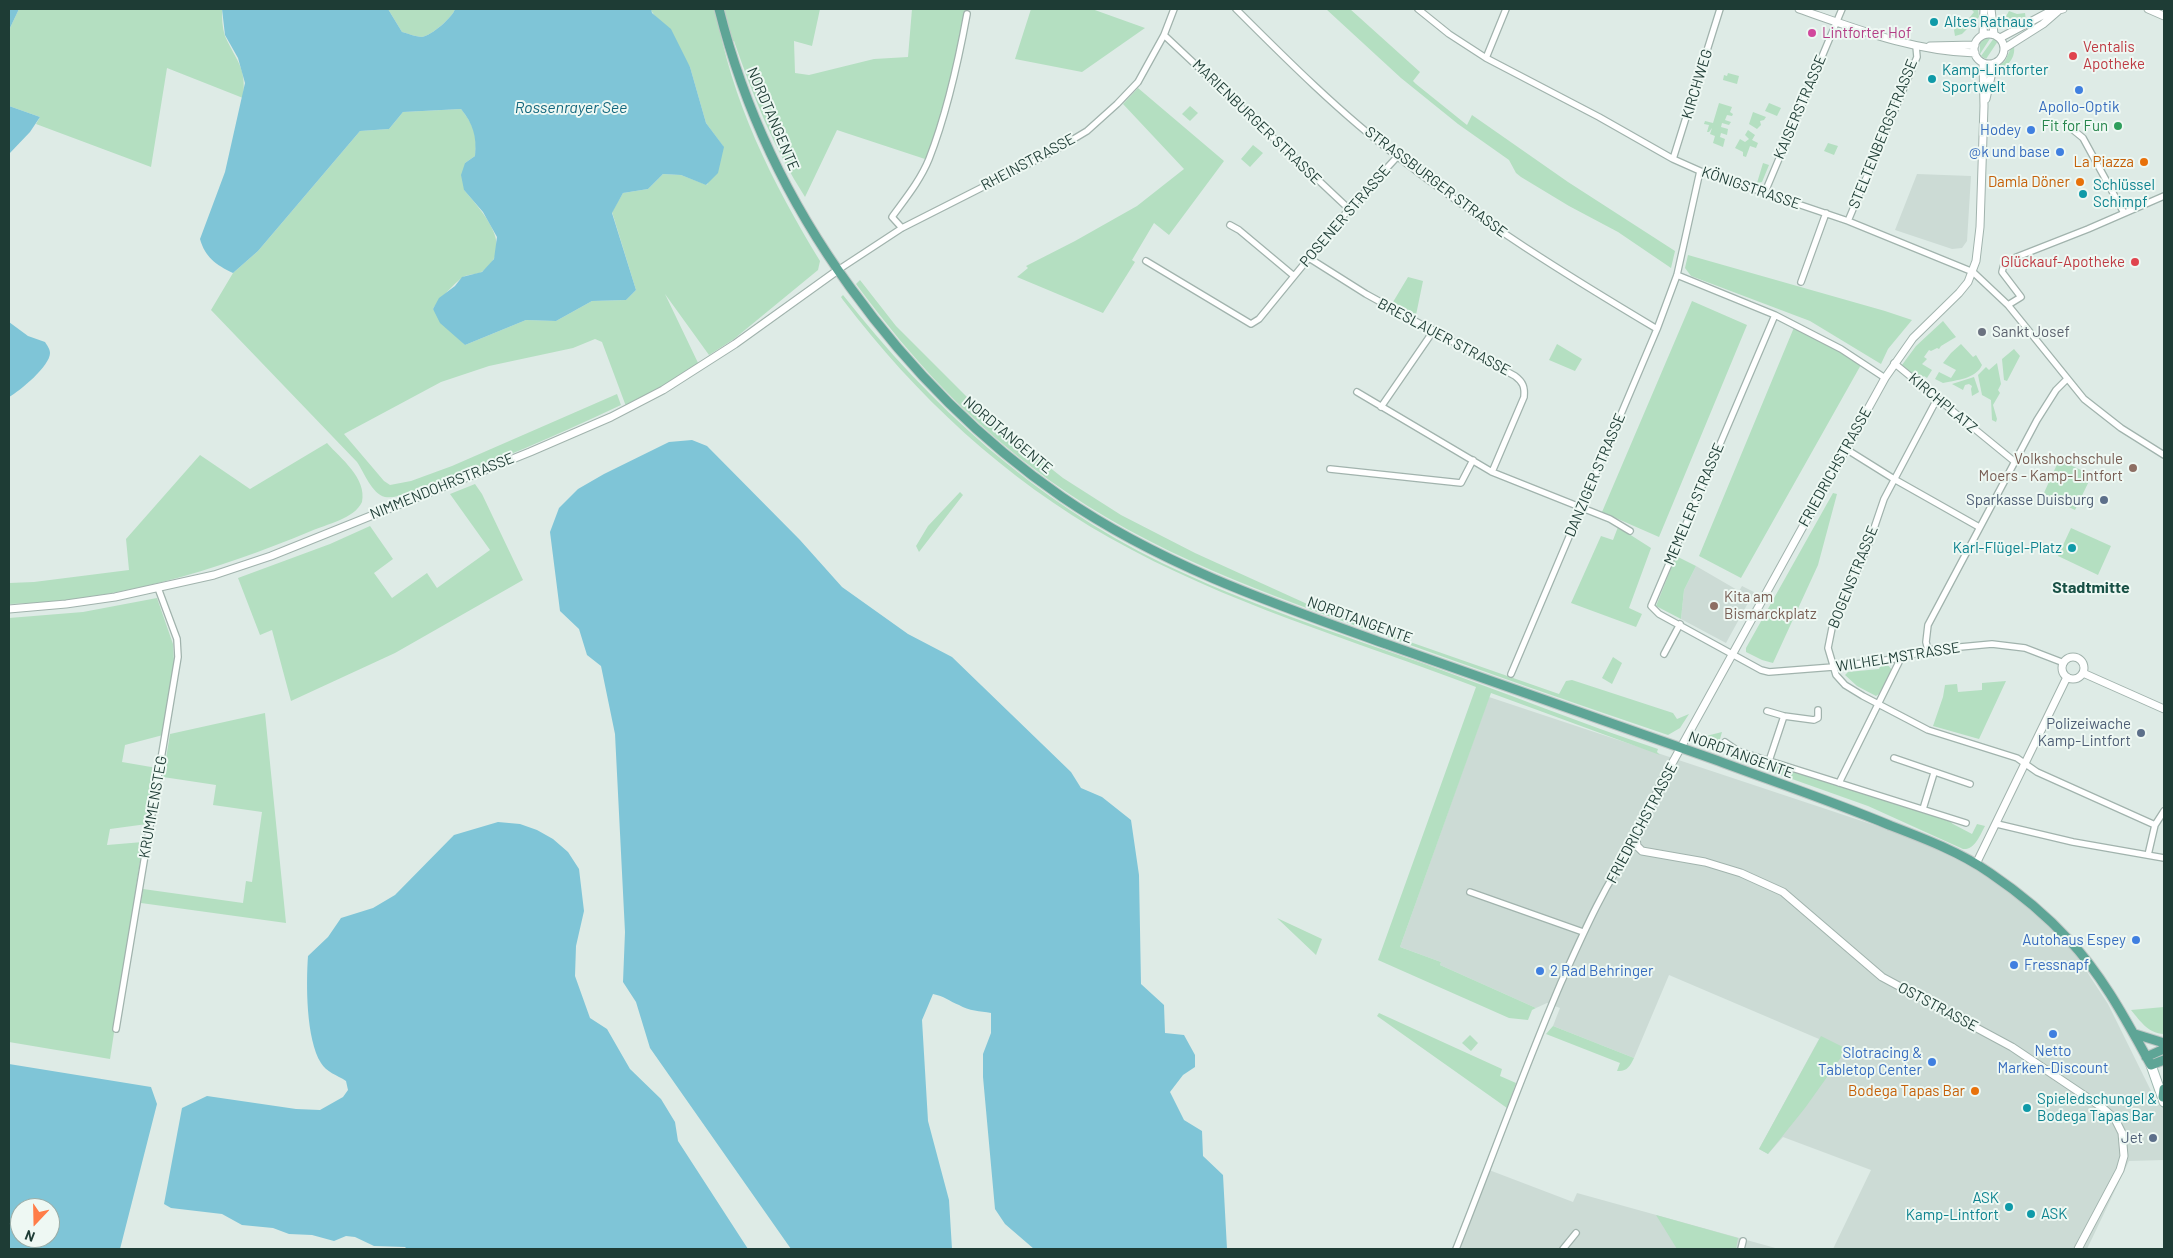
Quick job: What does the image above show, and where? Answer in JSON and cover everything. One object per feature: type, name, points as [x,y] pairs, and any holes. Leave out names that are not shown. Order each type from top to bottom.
[{"type":"main road","name":"NORDTANGENTE","points":[[719,9],[727,41],[744,92],[775,164],[799,210],[838,270],[901,353],[955,410],[1008,457],[1063,498],[1117,531],[1181,564],[1274,603],[1839,805],[1921,837],[1976,864],[2016,893],[2069,940],[2099,978],[2135,1034],[2148,1061]]},
{"type":"main road","points":[[2135,1034],[2164,1043]]},
{"type":"main road","points":[[2148,1061],[2164,1049]]},
{"type":"main road","points":[[2148,1061],[2164,1060]]},
{"type":"main road","points":[[2148,1061],[2164,1096]]},
{"type":"street","name":"RHEINSTRASSE","points":[[838,270],[902,228],[1052,152],[1087,131],[1138,82],[1164,35],[1174,9]]},
{"type":"street","name":"STRASSBURGER STRASSE","points":[[1236,9],[1397,157],[1482,219],[1548,263],[1657,329]]},
{"type":"street","name":"KÖNIGSTRASSE","points":[[1418,9],[1449,34],[1486,58],[1599,117],[1673,159],[1700,170],[1848,220],[1973,272],[2008,305],[2067,379],[2099,412],[2164,456]]},
{"type":"street","points":[[1486,58],[1506,9]]},
{"type":"street","name":"KIRCHWEG","points":[[1673,159],[1720,9]]},
{"type":"street","points":[[1799,9],[1892,41],[1916,46],[1975,49]]},
{"type":"street","name":"KAISERSTRASSE","points":[[1764,192],[1842,9]]},
{"type":"street","points":[[1975,49],[1983,35],[1984,9]]},
{"type":"street","points":[[1991,9],[1997,36],[2005,48]]},
{"type":"street","points":[[1983,35],[1997,36],[2047,13],[2061,9]]},
{"type":"street","points":[[1984,106],[1994,64],[2003,56],[2005,48],[2043,24],[2061,9]]},
{"type":"street","points":[[2148,9],[2164,16]]},
{"type":"street","points":[[902,228],[892,217],[916,184],[928,160],[959,60],[967,14]]},
{"type":"street","name":"MARIENBURGER STRASSE","points":[[1164,35],[1349,210]]},
{"type":"street","name":"STELTENBERGSTRASSE","points":[[1848,220],[1917,57],[1916,46]]},
{"type":"street","points":[[1975,49],[1983,63],[1984,106]]},
{"type":"street","points":[[1983,63],[1994,64]]},
{"type":"street","name":"FRIEDRICHSTRASSE","points":[[1456,1249],[1544,1023],[1584,932],[1624,857],[1635,842],[1643,820],[1681,748],[1894,362],[1914,338],[1959,293],[1973,272],[1979,248],[1984,106]]},
{"type":"street","points":[[2072,129],[2083,138],[2124,213]]},
{"type":"street","name":"POSENER STRASSE","points":[[1146,262],[1251,324],[1259,319],[1349,210],[1397,157]]},
{"type":"street","name":"DANZIGER STRASSE","points":[[1511,674],[1657,329],[1677,276],[1700,170]]},
{"type":"street","points":[[2008,305],[2021,297],[2002,272],[2004,264],[2009,260],[2164,196]]},
{"type":"street","points":[[1801,282],[1826,213]]},
{"type":"street","name":"POSENER STRASSE","points":[[1230,225],[1239,230],[1294,276]]},
{"type":"street","name":"BRESLAUER STRASSE","points":[[1309,258],[1366,294],[1434,330],[1515,376],[1522,382],[1525,388],[1524,397],[1492,472]]},
{"type":"street","name":"NIMMENDOHRSTRASSE","points":[[9,609],[91,601],[214,575],[271,556],[611,417],[700,367],[838,270]]},
{"type":"street","points":[[1677,276],[1775,315],[1841,349],[1885,378]]},
{"type":"street","name":"MEMELER STRASSE","points":[[1733,653],[1659,614],[1651,606],[1775,315]]},
{"type":"street","points":[[1381,407],[1434,330]]},
{"type":"street","name":"KIRCHPLATZ","points":[[1894,362],[2015,462]]},
{"type":"street","points":[[1928,650],[1926,642],[1928,625],[2047,404],[2056,390],[2067,379]]},
{"type":"street","points":[[1357,392],[1492,472],[1610,519],[1630,531]]},
{"type":"street","name":"BOGENSTRASSE","points":[[1937,399],[1894,479],[1829,638],[1828,648],[1836,675],[1845,685],[1878,705],[1928,730],[2016,758],[2033,770],[2062,784],[2156,825]]},
{"type":"street","points":[[1846,449],[1979,528]]},
{"type":"street","points":[[1330,469],[1461,482],[1473,460]]},
{"type":"street","name":"KRUMMENSTEG","points":[[116,1029],[178,657],[177,639],[158,588]]},
{"type":"street","points":[[1664,654],[1680,624]]},
{"type":"street","name":"WILHELMSTRASSE","points":[[1733,653],[1761,670],[1769,672],[1833,667],[1901,658],[1928,650],[1992,644],[2032,650],[2064,662]]},
{"type":"street","points":[[1838,783],[1901,658]]},
{"type":"street","points":[[2070,659],[2077,659],[2083,665],[2083,673],[2076,679],[2067,677],[2063,671],[2064,662],[2070,659]]},
{"type":"street","points":[[2083,673],[2164,709]]},
{"type":"street","points":[[1976,864],[2026,765],[2067,677]]},
{"type":"street","points":[[1767,711],[1784,716],[1814,720],[1818,718],[1818,710]]},
{"type":"street","points":[[1769,762],[1784,716]]},
{"type":"street","points":[[1725,742],[1738,751],[1769,762],[1966,823]]},
{"type":"street","points":[[1894,758],[1970,784]]},
{"type":"street","points":[[1922,808],[1934,773]]},
{"type":"street","points":[[2148,855],[2156,825],[2164,811]]},
{"type":"street","points":[[1997,824],[2073,842],[2164,858]]},
{"type":"street","name":"OSTSTRASSE","points":[[1635,842],[1636,846],[1642,851],[1705,862],[1741,873],[1783,892],[1882,977],[2012,1047],[2103,1108],[2120,1129],[2124,1140],[2124,1156],[2120,1170],[2078,1249]]},
{"type":"street","points":[[1470,892],[1584,932]]},
{"type":"street","points":[[1563,1249],[1576,1233]]},
{"type":"street","points":[[1741,1249],[1743,1241]]},
{"type":"shaded area","points":[[1917,174],[1971,176],[1967,241],[1962,248],[1952,249],[1895,230]]},
{"type":"shaded area","name":"Kita am Bismarckplatz","points":[[1696,566],[1739,591],[1742,586],[1754,592],[1726,643],[1681,619],[1684,590]]},
{"type":"shaded area","points":[[1489,697],[1919,840],[1976,869],[2030,908],[2074,952],[2108,1004],[2158,1105],[2164,1103],[2164,1160],[2129,1161],[2087,1249],[1833,1249],[1871,1170],[1783,1137],[1768,1154],[1759,1149],[1819,1039],[1669,975],[1634,1058],[1553,1026],[1560,1008],[1547,1003],[1536,1008],[1440,965],[1441,962],[1400,947]]},
{"type":"shaded area","points":[[1489,1170],[1573,1202],[1577,1193],[1779,1249],[1458,1249]]},
{"type":"green space","points":[[19,9],[222,9],[225,36],[242,71],[243,98],[167,68],[151,167],[36,124],[40,117],[9,106],[9,30]]},
{"type":"green space","points":[[388,9],[455,9],[441,26],[422,37],[402,32]]},
{"type":"green space","points":[[650,9],[716,9],[732,76],[743,108],[770,171],[820,261],[818,270],[734,339],[709,355],[665,294],[700,367],[627,409],[602,342],[595,339],[573,348],[489,366],[441,382],[344,434],[384,481],[390,485],[411,481],[452,466],[617,394],[621,405],[500,459],[401,495],[385,497],[380,495],[372,487],[357,462],[211,310],[233,273],[258,251],[360,131],[389,129],[403,112],[461,109],[472,126],[476,142],[475,156],[465,163],[464,190],[493,229],[496,251],[492,261],[483,271],[462,278],[433,309],[465,345],[526,320],[556,321],[592,301],[626,300],[636,290],[612,212],[623,193],[648,189],[663,174],[681,175],[707,185],[723,146],[706,123],[690,67]]},
{"type":"green space","points":[[719,9],[820,9],[812,46],[794,41],[795,73],[809,75],[874,59],[908,57],[912,9],[968,9],[959,60],[928,160],[837,130],[805,197],[765,122],[734,41],[727,41]]},
{"type":"green space","points":[[1031,9],[1092,9],[1145,28],[1082,72],[1015,59]]},
{"type":"green space","points":[[1326,9],[1350,9],[1420,72],[1413,81],[1416,84],[1467,125],[1472,115],[1568,182],[1675,251],[1671,268],[1618,232],[1569,206],[1521,177],[1516,173],[1509,160],[1458,124],[1401,78]]},
{"type":"green space","points":[[1971,9],[1978,9],[1979,17],[1962,34],[1955,36],[1954,30],[1958,25],[1962,27],[1974,12]]},
{"type":"green space","points":[[2009,11],[2017,14],[2025,13],[2026,21],[2013,28],[2004,20]]},
{"type":"green space","points":[[1991,37],[1980,54],[1980,42],[1985,38]]},
{"type":"green space","points":[[1994,38],[1998,41],[1986,59],[1981,56]]},
{"type":"green space","points":[[2012,46],[2014,46],[2014,51],[2011,59],[2006,66],[1994,74],[1994,69],[2005,61]]},
{"type":"green space","points":[[1728,73],[1739,76],[1737,84],[1723,80],[1724,75],[1727,76]]},
{"type":"green space","points":[[1138,88],[1224,161],[1169,235],[1154,223],[1132,260],[1135,262],[1103,313],[1017,277],[1028,268],[1026,266],[1137,206],[1184,169],[1123,104]]},
{"type":"green space","points":[[1719,103],[1732,107],[1730,112],[1733,114],[1732,116],[1727,115],[1725,120],[1731,122],[1729,125],[1722,123],[1721,127],[1728,129],[1727,135],[1721,133],[1720,137],[1725,139],[1723,147],[1713,143],[1715,136],[1710,134],[1712,128],[1707,132],[1709,125],[1704,124],[1705,121],[1713,123]]},
{"type":"green space","points":[[1769,103],[1781,108],[1777,116],[1765,111]]},
{"type":"green space","points":[[1190,106],[1198,113],[1190,121],[1182,114]]},
{"type":"green space","points":[[1753,112],[1766,117],[1760,121],[1761,125],[1757,129],[1749,124]]},
{"type":"green space","points":[[1748,130],[1755,135],[1752,140],[1758,143],[1756,148],[1750,146],[1746,157],[1743,156],[1743,152],[1735,148],[1740,139],[1745,142],[1749,139],[1745,135]]},
{"type":"green space","points":[[1828,143],[1838,146],[1834,155],[1824,151]]},
{"type":"green space","points":[[1253,145],[1263,153],[1250,167],[1241,159]]},
{"type":"green space","points":[[1763,163],[1769,165],[1762,182],[1757,183]]},
{"type":"green space","points":[[1688,255],[1912,320],[1888,349],[1881,364],[1810,321],[1691,276],[1685,268]]},
{"type":"green space","points":[[1408,277],[1423,281],[1416,315],[1393,302]]},
{"type":"green space","points":[[860,280],[896,326],[991,421],[1063,478],[1121,515],[1195,553],[1327,613],[1559,694],[1566,681],[1572,680],[1673,713],[1677,719],[1689,714],[1680,728],[1668,735],[1297,605],[1169,551],[1088,506],[1049,480],[993,436],[944,390],[921,365],[856,284]]},
{"type":"green space","points":[[843,295],[876,336],[912,375],[988,447],[1028,480],[1071,511],[1115,538],[1194,578],[1259,605],[1658,749],[1657,752],[1660,755],[1491,693],[1400,947],[1441,962],[1440,965],[1536,1008],[1532,1010],[1528,1020],[1509,1018],[1378,960],[1476,687],[1290,619],[1198,582],[1110,538],[1071,515],[1034,489],[964,433],[932,402],[871,335],[843,300],[841,297]]},
{"type":"green space","points":[[1692,301],[1747,325],[1659,537],[1602,512]]},
{"type":"green space","points":[[1943,321],[1956,337],[1939,349],[1929,350],[1924,357],[1927,359],[1922,364],[1932,370],[1927,378],[1924,376],[1920,380],[1902,365],[1916,346]]},
{"type":"green space","points":[[1795,325],[1862,363],[1741,578],[1699,556]]},
{"type":"green space","points":[[1557,344],[1582,359],[1575,371],[1549,360]]},
{"type":"green space","points":[[1961,344],[1973,357],[1976,355],[1982,365],[1979,370],[1970,376],[1954,381],[1943,383],[1935,379],[1939,372],[1951,378],[1956,370],[1943,363]]},
{"type":"green space","points":[[2014,349],[2020,356],[2007,381],[2004,380],[2002,359]]},
{"type":"green space","points":[[1997,363],[2001,384],[1998,390],[2000,393],[1993,405],[1997,419],[1996,422],[1992,420],[1991,400],[1982,395],[1978,375],[1986,367],[1989,370]]},
{"type":"green space","points":[[1974,377],[1979,392],[1972,396],[1972,386],[1969,384],[1965,385],[1963,390],[1952,384]]},
{"type":"green space","points":[[327,443],[352,469],[361,485],[363,493],[362,502],[347,517],[275,546],[163,582],[87,597],[9,604],[9,583],[34,582],[129,570],[126,539],[200,455],[250,489]]},
{"type":"green space","points":[[2059,460],[2092,475],[2075,510],[2043,495]]},
{"type":"green space","points":[[475,484],[482,494],[523,580],[395,653],[291,701],[272,630],[260,635],[238,578],[330,544],[370,526],[393,559],[374,573],[392,598],[427,573],[437,588],[490,550],[450,494]]},
{"type":"green space","points":[[960,492],[963,495],[919,552],[916,546],[928,526]]},
{"type":"green space","points":[[1833,493],[1837,494],[1818,565],[1773,663],[1762,660],[1746,652],[1746,648]]},
{"type":"green space","points":[[1618,527],[1651,548],[1629,608],[1642,614],[1636,627],[1571,603],[1601,536],[1613,540]]},
{"type":"green space","points":[[2071,528],[2111,546],[2098,575],[2058,556]]},
{"type":"green space","points":[[1676,556],[1696,566],[1684,590],[1681,619],[1656,606]]},
{"type":"green space","points":[[157,598],[173,644],[174,662],[163,735],[125,745],[122,762],[157,768],[147,824],[110,829],[107,845],[143,842],[110,1059],[9,1042],[9,618],[83,612]]},
{"type":"green space","points":[[1613,657],[1622,663],[1612,684],[1602,678]]},
{"type":"green space","points":[[1888,665],[1892,670],[1879,694],[1876,696],[1857,686],[1845,675],[1848,672],[1879,669],[1880,666]]},
{"type":"green space","points":[[2006,681],[1979,739],[1933,726],[1945,685],[1957,684],[1958,692],[1982,690],[1982,683]]},
{"type":"green space","points":[[265,713],[286,923],[141,903],[143,889],[243,903],[246,881],[252,882],[262,812],[213,805],[216,785],[163,777],[170,734]]},
{"type":"green space","points":[[1722,732],[1718,746],[1739,755],[1946,818],[1972,834],[1977,824],[1985,826],[1974,845],[1963,849],[1868,806],[1733,758],[1727,752],[1704,741],[1706,736]]},
{"type":"green space","points":[[1277,918],[1322,939],[1316,955]]},
{"type":"green space","points":[[2164,1007],[2164,1034],[2149,1029],[2131,1010]]},
{"type":"green space","points":[[1379,1013],[1502,1069],[1500,1076],[1516,1083],[1507,1108],[1377,1016]]},
{"type":"green space","points":[[1553,1026],[1634,1058],[1630,1066],[1617,1071],[1620,1063],[1546,1034]]},
{"type":"green space","points":[[1470,1035],[1478,1043],[1471,1051],[1462,1043]]},
{"type":"green space","points":[[1821,1036],[1847,1049],[1805,1108],[1768,1154],[1759,1149]]},
{"type":"green space","points":[[1656,1215],[1738,1238],[1736,1249],[1677,1249]]},
{"type":"water","points":[[9,9],[19,9],[9,30]]},
{"type":"water","name":"Rossenrayer See","points":[[222,9],[388,9],[402,32],[422,37],[441,26],[455,9],[651,9],[652,13],[671,29],[690,67],[706,123],[724,147],[718,173],[706,185],[681,175],[663,174],[648,189],[623,193],[612,213],[636,290],[626,300],[592,301],[556,321],[526,320],[465,345],[440,323],[433,309],[439,298],[455,286],[462,277],[482,272],[494,259],[497,237],[483,212],[464,190],[461,175],[465,163],[475,156],[473,131],[469,120],[461,109],[403,112],[389,129],[360,131],[258,251],[233,273],[221,267],[208,256],[200,239],[225,172],[245,83],[238,58],[225,35]]},
{"type":"water","points":[[9,106],[40,117],[30,132],[9,154]]},
{"type":"water","points":[[9,322],[28,336],[45,342],[50,353],[49,358],[40,371],[27,384],[9,397]]},
{"type":"water","points":[[692,440],[707,446],[800,540],[842,587],[908,634],[952,657],[1071,772],[1081,788],[1102,797],[1131,820],[1139,875],[1141,984],[1164,1005],[1165,1033],[1184,1035],[1195,1055],[1195,1067],[1183,1075],[1170,1092],[1184,1120],[1202,1131],[1203,1156],[1223,1175],[1227,1249],[1034,1249],[1005,1224],[995,1209],[983,1077],[983,1054],[991,1033],[991,1013],[967,1008],[933,994],[922,1020],[928,1121],[949,1200],[952,1249],[791,1249],[650,1048],[636,1002],[623,982],[625,932],[615,734],[601,666],[587,655],[579,629],[560,611],[550,532],[559,508],[578,489],[669,442]]},
{"type":"water","points":[[498,822],[520,824],[537,830],[553,839],[568,852],[579,869],[584,911],[576,946],[575,976],[590,1018],[607,1029],[630,1069],[661,1099],[675,1122],[678,1141],[748,1249],[407,1249],[405,1247],[374,1246],[355,1237],[346,1236],[334,1241],[312,1235],[289,1234],[273,1228],[242,1225],[222,1214],[171,1208],[164,1204],[182,1108],[207,1096],[296,1109],[320,1110],[343,1097],[348,1090],[346,1081],[323,1066],[312,1040],[307,996],[308,956],[328,937],[341,918],[373,908],[395,895],[454,835]]},
{"type":"water","points":[[9,1064],[151,1087],[157,1104],[120,1249],[9,1249]]},
{"type":"place","name":"Altes Rathaus","points":[[1934,22]]},
{"type":"place","name":"Lintforter Hof","points":[[1812,33]]},
{"type":"place","name":"Ventalis Apotheke","points":[[2073,56]]},
{"type":"place","name":"Kamp-Lintforter Sportwelt","points":[[1932,79]]},
{"type":"place","name":"Apollo-Optik","points":[[2079,90]]},
{"type":"place","name":"Fit for Fun","points":[[2118,126]]},
{"type":"place","name":"Hodey","points":[[2031,130]]},
{"type":"place","name":"@k und base","points":[[2060,152]]},
{"type":"place","name":"La Piazza","points":[[2144,162]]},
{"type":"place","name":"Damla Döner","points":[[2080,182]]},
{"type":"place","name":"Schlüssel Schimpf","points":[[2083,194]]},
{"type":"place","name":"Glückauf-Apotheke","points":[[2135,262]]},
{"type":"place","name":"Sankt Josef","points":[[1982,332]]},
{"type":"place","name":"Volkshochschule Moers - Kamp-Lintfort","points":[[2133,468]]},
{"type":"place","name":"Sparkasse Duisburg","points":[[2104,500]]},
{"type":"place","name":"Karl-Flügel-Platz","points":[[2072,548]]},
{"type":"place","name":"Kita am Bismarckplatz","points":[[1714,606]]},
{"type":"place","name":"Polizeiwache Kamp-Lintfort","points":[[2141,733]]},
{"type":"place","name":"Autohaus Espey","points":[[2136,940]]},
{"type":"place","name":"Fressnapf","points":[[2014,965]]},
{"type":"place","name":"2 Rad Behringer","points":[[1540,971]]},
{"type":"place","name":"Netto Marken-Discount","points":[[2053,1034]]},
{"type":"place","name":"Slotracing & Tabletop Center","points":[[1932,1062]]},
{"type":"place","name":"Bodega Tapas Bar","points":[[1975,1091]]},
{"type":"place","name":"Spieledschungel & Bodega Tapas Bar","points":[[2027,1108]]},
{"type":"place","name":"Jet","points":[[2153,1138]]},
{"type":"place","name":"ASK Kamp-Lintfort","points":[[2009,1207]]},
{"type":"place","name":"ASK","points":[[2031,1214]]},
{"type":"district","name":"Stadtmitte","points":[[2091,588]]}]
